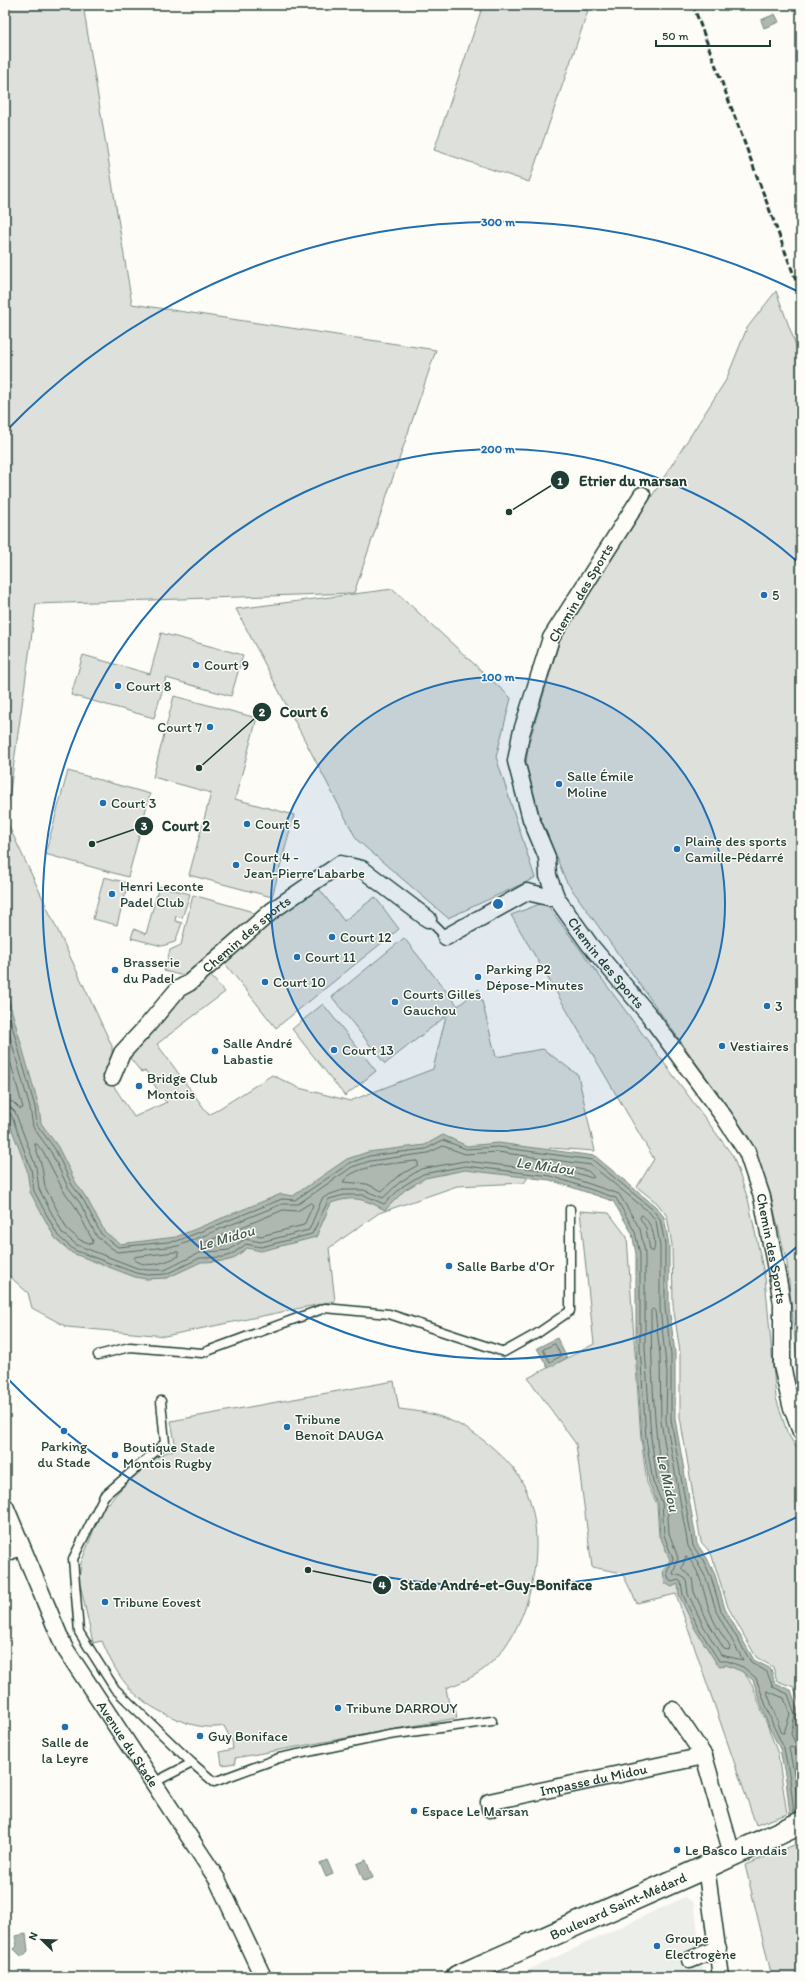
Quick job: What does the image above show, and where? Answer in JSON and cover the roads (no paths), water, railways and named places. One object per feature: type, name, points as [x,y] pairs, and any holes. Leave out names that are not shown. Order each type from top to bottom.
[{"type":"main road","name":"Boulevard Saint-Médard","points":[[457,1977],[706,1867],[778,1832],[801,1823]]},
{"type":"street","name":"Chemin des Sports","points":[[642,495],[551,638],[520,740],[516,761],[530,819],[547,857],[548,876],[557,899],[590,945],[649,1015],[724,1117],[747,1152],[762,1197],[782,1304],[782,1366],[791,1405],[801,1432]]},
{"type":"street","name":"Chemin des sports","points":[[112,1077],[122,1052],[147,1026],[178,989],[189,983],[273,910],[340,864],[362,869],[428,919]]},
{"type":"street","points":[[446,937],[527,892],[557,899]]},
{"type":"street","name":"Avenue du Stade","points":[[5,1506],[20,1546],[64,1647],[217,1880],[263,1977]]},
{"type":"street","points":[[5,1554],[20,1546]]},
{"type":"street","points":[[673,1710],[704,1756],[732,1854]]},
{"type":"street","name":"Impasse du Midou","points":[[490,1809],[489,1802],[704,1756]]},
{"type":"street","points":[[706,1867],[722,1977]]},
{"type":"street","points":[[690,1960],[718,1948]]},
{"type":"lane","points":[[428,919],[446,937]]},
{"type":"lane","points":[[98,1355],[130,1347],[202,1353],[325,1308],[389,1314],[504,1352],[538,1333],[570,1311],[570,1209]]},
{"type":"lane","points":[[161,1401],[165,1443],[104,1496],[73,1559],[79,1632],[115,1689],[192,1763],[214,1782],[279,1758],[389,1735],[492,1721]]},
{"type":"lane","points":[[153,1783],[192,1763]]},
{"type":"water","points":[[775,14],[779,22],[764,28],[761,20]]},
{"type":"water","name":"Le Midou","points":[[5,987],[39,1107],[41,1123],[58,1147],[76,1183],[87,1199],[105,1232],[120,1244],[176,1237],[281,1194],[293,1196],[347,1159],[368,1152],[425,1145],[443,1135],[467,1146],[498,1143],[595,1156],[655,1206],[664,1217],[669,1245],[669,1307],[675,1353],[675,1419],[697,1544],[707,1558],[715,1575],[725,1609],[754,1660],[771,1669],[775,1684],[791,1690],[799,1714],[794,1733],[801,1745],[801,1839],[790,1816],[786,1780],[780,1749],[769,1727],[753,1680],[741,1671],[726,1665],[720,1666],[717,1664],[695,1629],[679,1595],[678,1584],[672,1587],[665,1583],[663,1571],[670,1560],[660,1536],[658,1503],[649,1483],[642,1439],[636,1348],[636,1254],[632,1233],[613,1201],[550,1180],[465,1170],[425,1178],[405,1190],[385,1210],[359,1199],[346,1199],[331,1203],[316,1237],[261,1251],[247,1248],[233,1259],[225,1261],[201,1262],[167,1278],[146,1279],[135,1277],[72,1253],[55,1238],[30,1192],[27,1170],[5,1111]]},
{"type":"water","points":[[557,1338],[567,1358],[548,1368],[537,1348]]},
{"type":"water","points":[[327,1860],[333,1874],[326,1877],[320,1863]]},
{"type":"water","points":[[366,1860],[373,1878],[364,1881],[357,1864]]},
{"type":"water","points":[[26,1934],[28,1951],[22,1957],[14,1949],[17,1946],[15,1936]]},
{"type":"railway","points":[[693,5],[801,294]]},
{"type":"place","name":"Etrier du marsan","points":[[509,512]]},
{"type":"place","name":"5","points":[[764,595]]},
{"type":"place","name":"Court 9","points":[[196,665]]},
{"type":"place","name":"Court 8","points":[[118,686]]},
{"type":"place","name":"Court 7","points":[[210,727]]},
{"type":"place","name":"Court 6","points":[[199,768]]},
{"type":"place","name":"Salle Émile Moline","points":[[559,784]]},
{"type":"place","name":"Court 3","points":[[103,803]]},
{"type":"place","name":"Court 5","points":[[247,824]]},
{"type":"place","name":"Court 2","points":[[92,844]]},
{"type":"place","name":"Plaine des sports Camille-Pédarré","points":[[677,849]]},
{"type":"place","name":"Court 4 - Jean-Pierre Labarbe","points":[[236,865]]},
{"type":"place","name":"Henri Leconte Padel Club","points":[[112,894]]},
{"type":"place","name":"Court 12","points":[[332,937]]},
{"type":"place","name":"Court 11","points":[[297,957]]},
{"type":"place","name":"Brasserie du Padel","points":[[115,970]]},
{"type":"place","name":"Parking P2 Dépose-Minutes","points":[[478,977]]},
{"type":"place","name":"Court 10","points":[[265,982]]},
{"type":"place","name":"Courts Gilles Gauchou","points":[[395,1002]]},
{"type":"place","name":"3","points":[[767,1006]]},
{"type":"place","name":"Vestiaires","points":[[722,1046]]},
{"type":"place","name":"Court 13","points":[[334,1050]]},
{"type":"place","name":"Salle André Labastie","points":[[215,1051]]},
{"type":"place","name":"Bridge Club Montois","points":[[139,1086]]},
{"type":"place","name":"Salle Barbe d'Or","points":[[449,1266]]},
{"type":"place","name":"Tribune Benoît DAUGA","points":[[287,1427]]},
{"type":"place","name":"Parking du Stade","points":[[64,1431]]},
{"type":"place","name":"Boutique Stade Montois Rugby","points":[[115,1455]]},
{"type":"place","name":"Stade André-et-Guy-Boniface","points":[[308,1570]]},
{"type":"place","name":"Tribune Eovest","points":[[105,1602]]},
{"type":"place","name":"Tribune DARROUY","points":[[338,1708]]},
{"type":"place","name":"Salle de la Leyre","points":[[65,1727]]},
{"type":"place","name":"Guy Boniface","points":[[200,1736]]},
{"type":"place","name":"Espace Le Marsan","points":[[414,1811]]},
{"type":"place","name":"Le Basco Landais","points":[[677,1850]]},
{"type":"place","name":"Groupe Electrogène","points":[[657,1946]]}]
